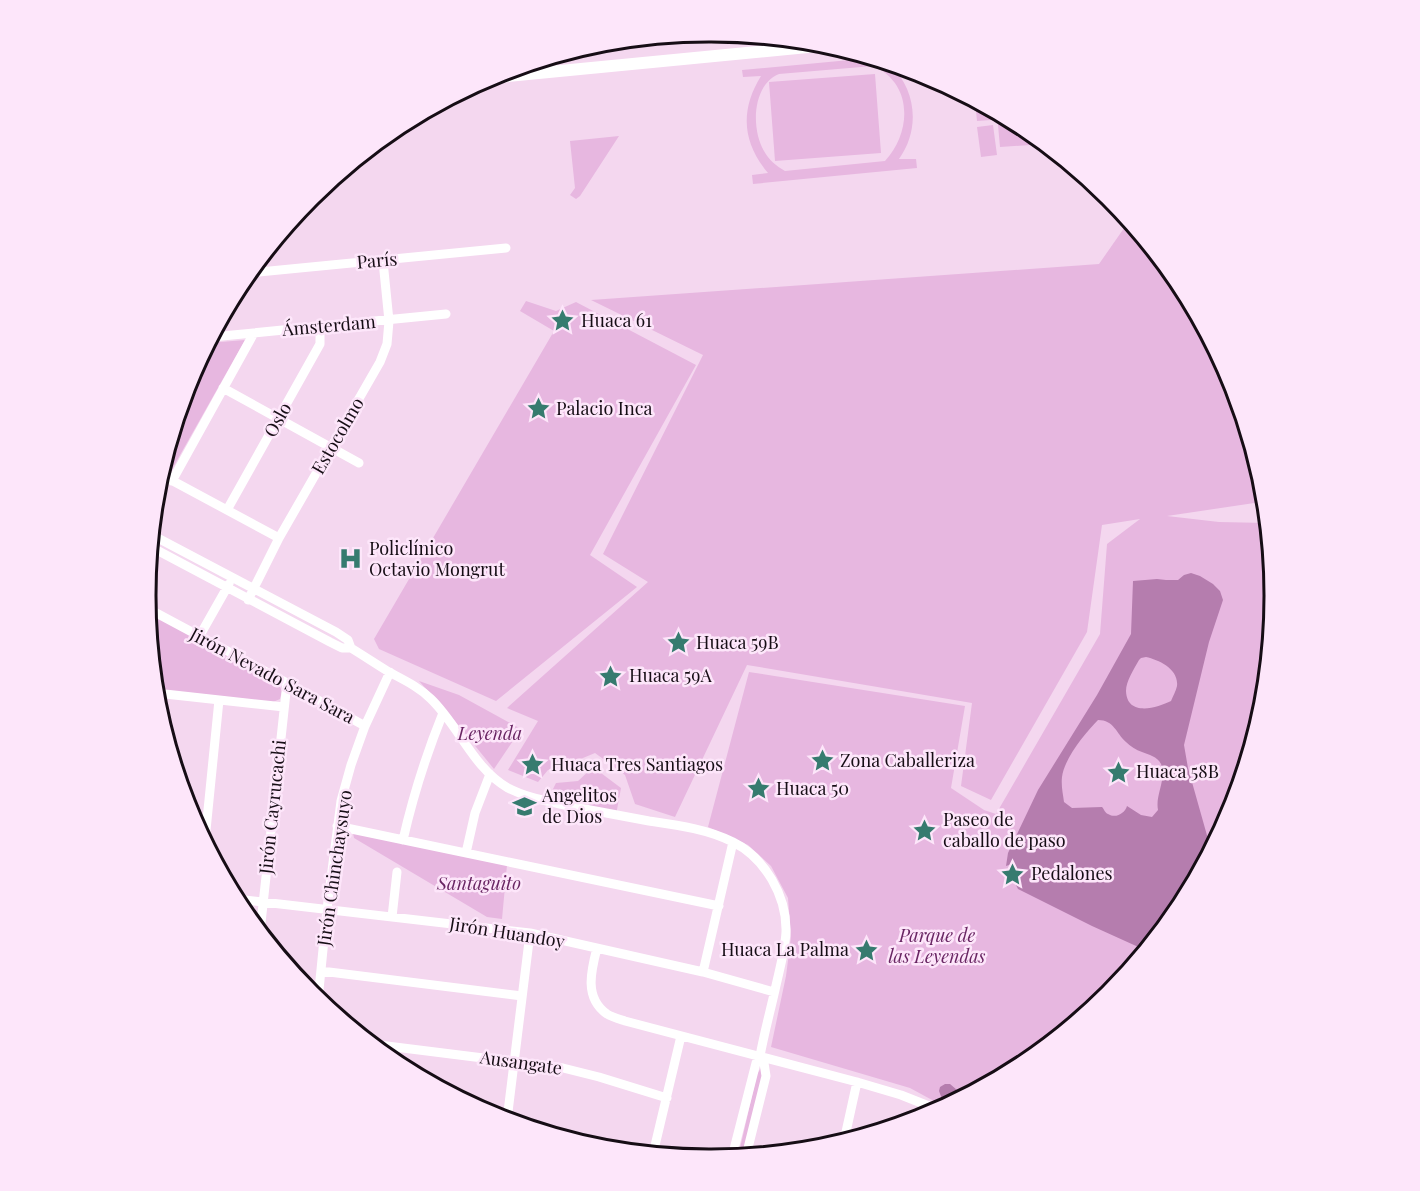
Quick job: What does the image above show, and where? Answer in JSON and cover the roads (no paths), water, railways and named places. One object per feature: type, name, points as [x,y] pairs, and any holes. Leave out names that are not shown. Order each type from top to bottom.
[{"type":"main road","points":[[522,75],[791,49]]},
{"type":"street","name":"París","points":[[262,272],[506,248]]},
{"type":"street","name":"Estocolmo","points":[[248,600],[279,538],[381,362],[387,344],[389,321],[383,261]]},
{"type":"street","name":"Ámsterdam","points":[[222,336],[446,314]]},
{"type":"street","name":"Oslo","points":[[227,510],[320,344],[320,327]]},
{"type":"street","points":[[172,481],[254,333]]},
{"type":"street","points":[[223,388],[359,463]]},
{"type":"street","points":[[169,479],[279,538]]},
{"type":"street","points":[[160,539],[348,640],[351,648]]},
{"type":"street","points":[[159,551],[342,648],[351,648],[421,690],[443,713],[490,774],[506,787],[535,799],[694,829],[733,842],[750,854],[773,881],[782,905],[786,932],[784,951],[760,1056],[756,1063],[734,1148]]},
{"type":"street","points":[[199,637],[232,578]]},
{"type":"street","name":"Jirón Nevado Sara Sara","points":[[157,614],[365,726]]},
{"type":"street","name":"Jirón Chinchaysuyo","points":[[319,987],[341,801],[365,726],[390,672]]},
{"type":"street","name":"Jirón Cayrucachi","points":[[261,918],[287,683]]},
{"type":"street","points":[[166,696],[284,707]]},
{"type":"street","points":[[206,822],[219,700]]},
{"type":"street","points":[[403,840],[421,771],[443,713]]},
{"type":"street","points":[[466,853],[475,813],[490,774]]},
{"type":"street","points":[[337,826],[719,906]]},
{"type":"street","points":[[704,972],[733,842]]},
{"type":"street","points":[[392,917],[397,872]]},
{"type":"street","name":"Jirón Huandoy","points":[[248,900],[530,933],[704,972],[774,992]]},
{"type":"street","points":[[508,1111],[530,933]]},
{"type":"street","points":[[597,948],[590,986],[595,1001],[607,1014],[625,1021],[857,1082],[926,1105]]},
{"type":"street","points":[[321,971],[522,996]]},
{"type":"street","points":[[655,1146],[681,1036]]},
{"type":"street","name":"Ausangate","points":[[388,1046],[563,1068],[667,1098]]},
{"type":"street","points":[[748,1148],[766,1076],[764,1063],[760,1056]]},
{"type":"street","points":[[846,1132],[857,1082]]},
{"type":"place","name":"Huaca 61","points":[[563,321]]},
{"type":"place","name":"Palacio Inca","points":[[538,409]]},
{"type":"place","name":"Policlínico Octavio Mongrut","points":[[351,559]]},
{"type":"place","name":"Huaca 59B","points":[[678,643]]},
{"type":"place","name":"Huaca 59A","points":[[611,676]]},
{"type":"place","name":"Zona Caballeriza","points":[[822,761]]},
{"type":"place","name":"Huaca Tres Santiagos","points":[[533,765]]},
{"type":"place","name":"Huaca 58B","points":[[1118,772]]},
{"type":"place","name":"Huaca 50","points":[[758,789]]},
{"type":"place","name":"Angelitos de Dios","points":[[524,806]]},
{"type":"place","name":"Paseo de caballo de paso","points":[[925,830]]},
{"type":"place","name":"Pedalones","points":[[1013,874]]},
{"type":"place","name":"Huaca La Palma","points":[[867,950]]},
{"type":"park label","name":"Leyenda","points":[[490,734]]},
{"type":"park label","name":"Santaguito","points":[[479,884]]},
{"type":"park label","name":"Parque de las Leyendas","points":[[937,946]]}]
